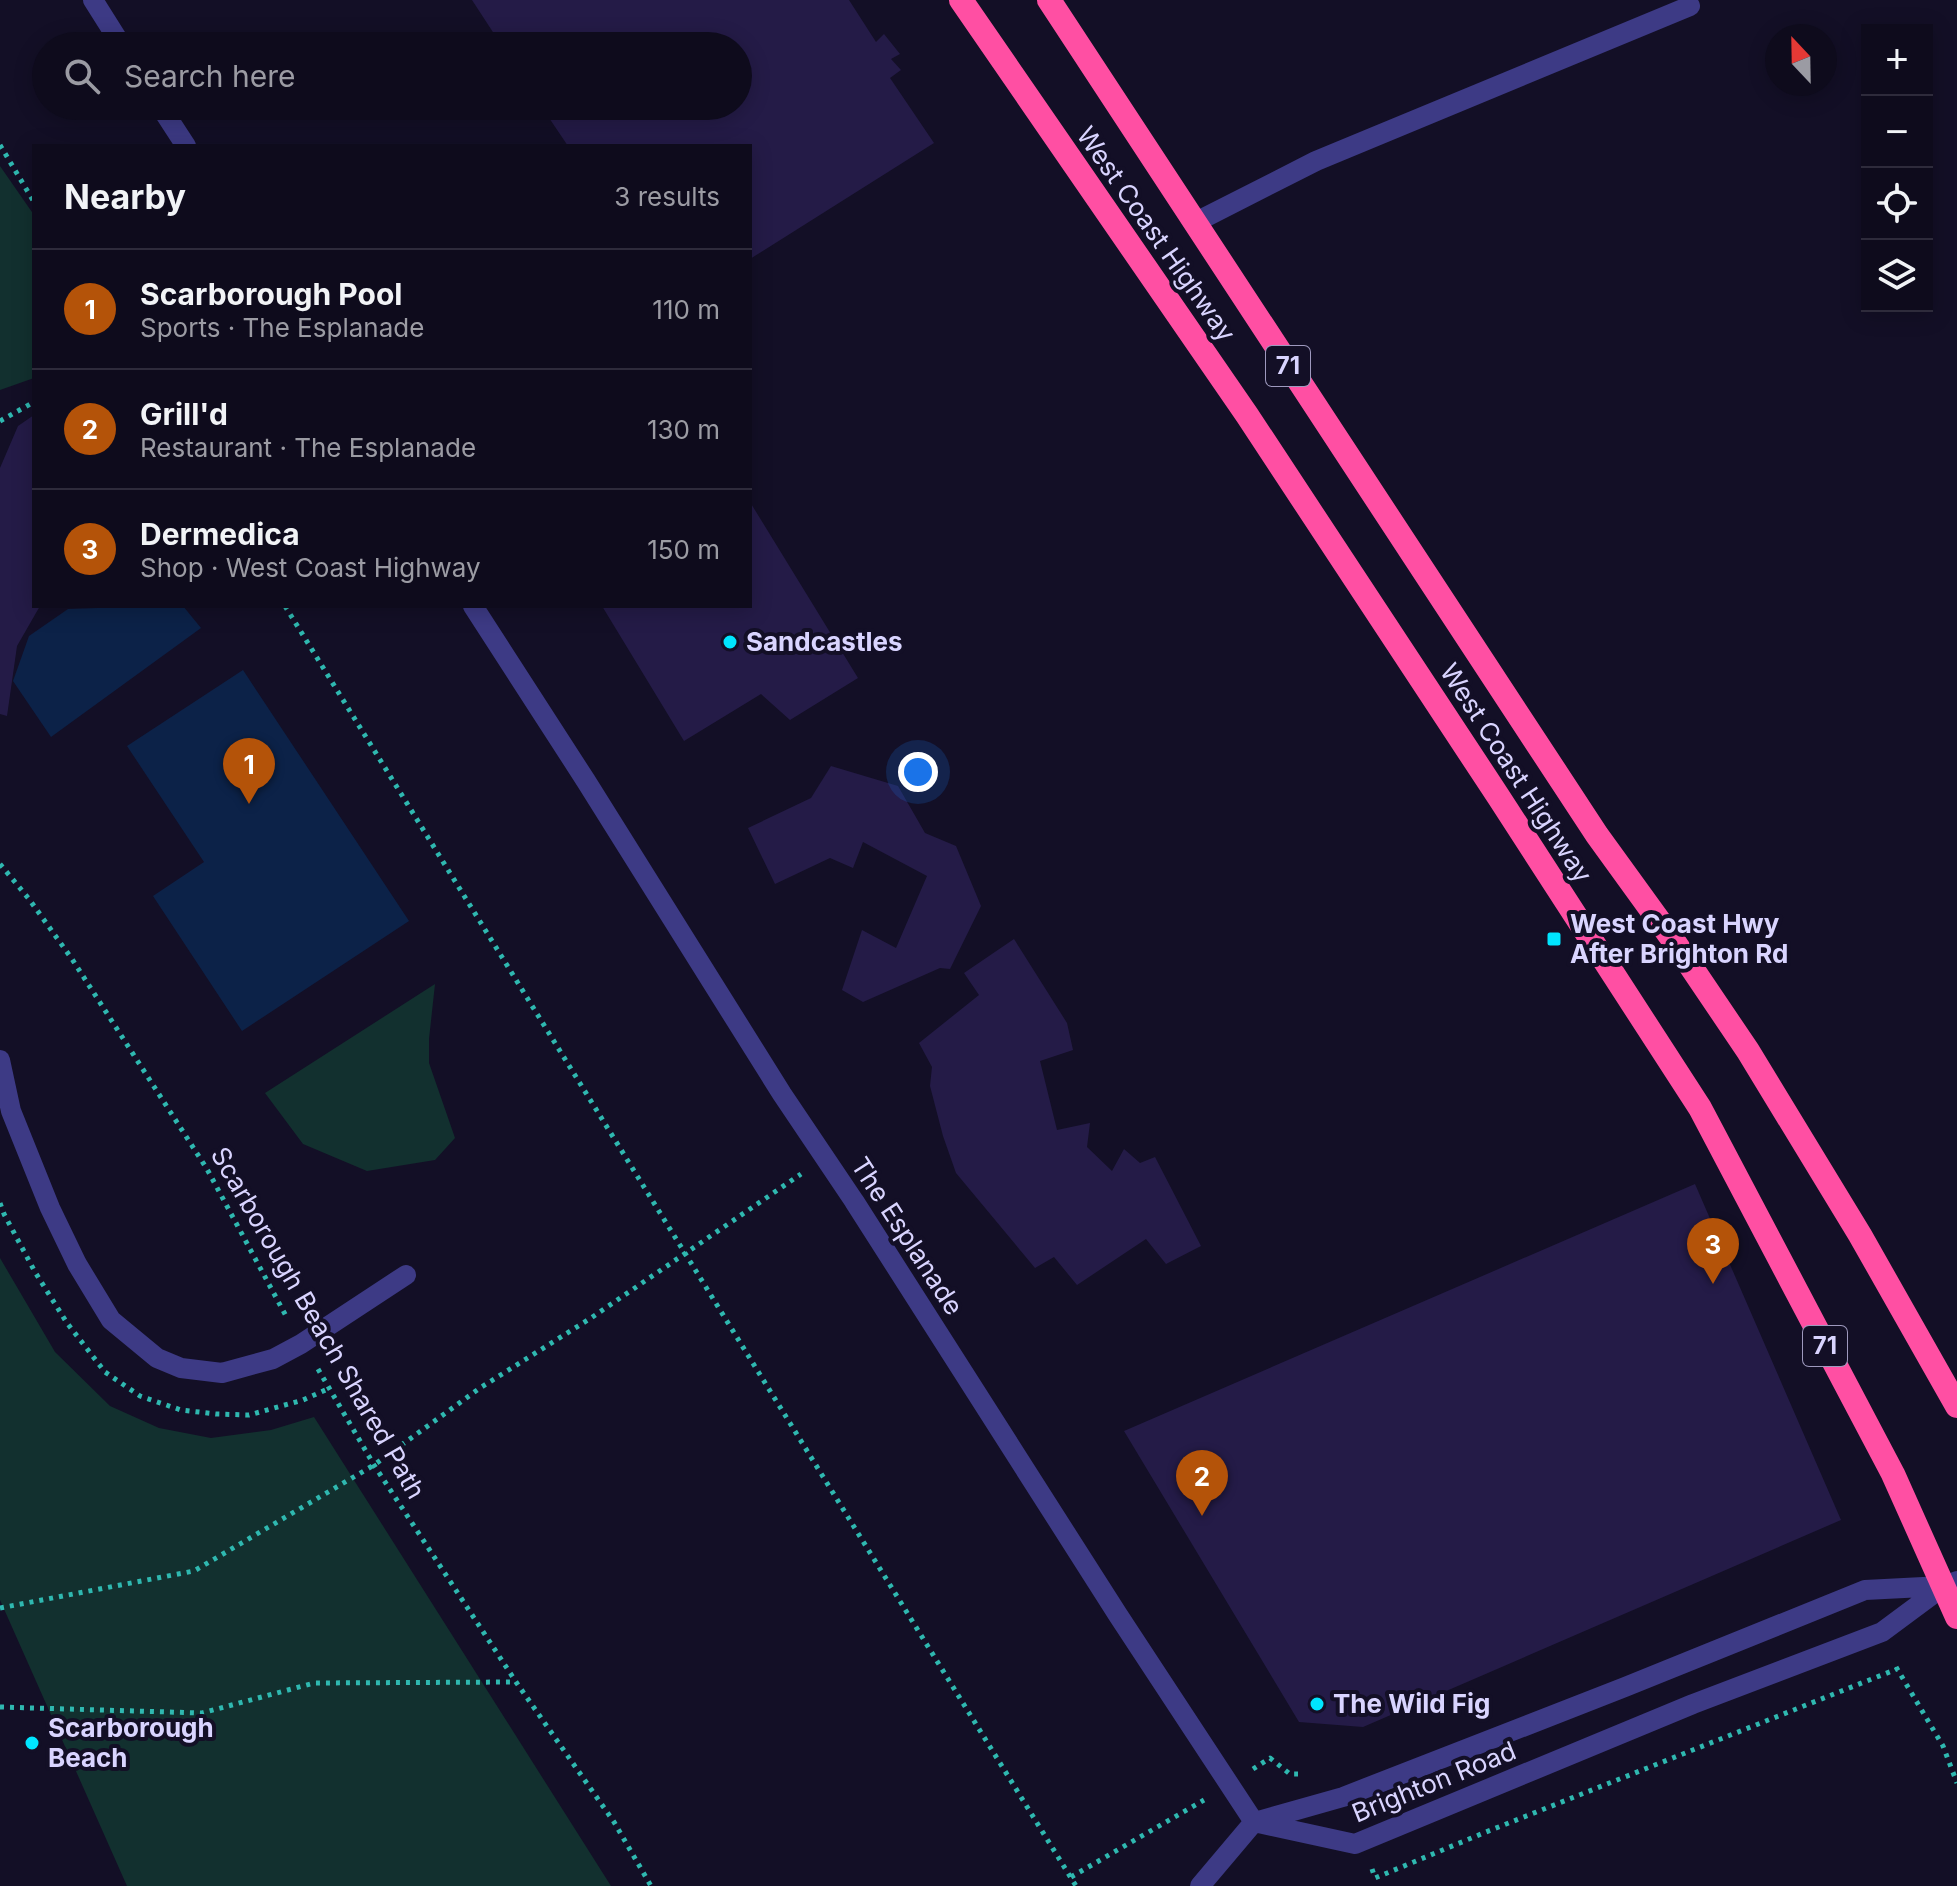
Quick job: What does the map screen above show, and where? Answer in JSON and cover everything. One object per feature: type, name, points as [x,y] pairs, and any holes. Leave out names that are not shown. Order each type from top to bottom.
[{"type":"highway","name":"West Coast Highway","points":[[961,0],[1247,415],[1700,1108],[1951,1584],[1957,1617]]},
{"type":"highway","name":"West Coast Highway","points":[[1049,0],[1597,835],[1748,1051],[1860,1235],[1957,1406]]},
{"type":"street","points":[[93,0],[113,32]]},
{"type":"street","points":[[1194,223],[1316,161],[1690,6]]},
{"type":"street","points":[[169,120],[185,144]]},
{"type":"street","name":"The Esplanade","points":[[474,608],[782,1094],[1254,1822]]},
{"type":"street","points":[[0,1060],[11,1111],[50,1208],[77,1264],[111,1320],[157,1358],[181,1368],[222,1373],[273,1359],[406,1275]]},
{"type":"street","name":"Brighton Road","points":[[1254,1822],[1343,1797],[1865,1590],[1951,1584]]},
{"type":"street","name":"Brighton Road","points":[[1254,1822],[1355,1844],[1693,1704],[1882,1632],[1951,1584]]},
{"type":"street","points":[[1200,1886],[1254,1822]]},
{"type":"path","points":[[0,145],[32,199]]},
{"type":"path","points":[[0,421],[32,403]]},
{"type":"path","points":[[286,608],[1076,1886]]},
{"type":"path","name":"Scarborough Beach Shared Path","points":[[0,864],[72,959],[207,1169],[301,1344],[374,1465],[516,1682],[614,1822],[651,1886]]},
{"type":"path","points":[[0,1608],[194,1571],[374,1465],[480,1388],[591,1318],[825,1158]]},
{"type":"path","points":[[1897,1669],[1943,1746],[1957,1783]]},
{"type":"path","points":[[0,1707],[202,1713],[314,1683],[516,1682]]},
{"type":"green space","points":[[0,166],[32,212],[32,379],[0,390]]},
{"type":"green space","points":[[435,984],[429,1063],[455,1138],[435,1160],[367,1171],[303,1144],[265,1093]]},
{"type":"green space","points":[[0,1258],[55,1352],[110,1406],[159,1428],[211,1438],[271,1430],[314,1417],[611,1886],[127,1886],[0,1600]]},
{"type":"water","points":[[185,608],[201,628],[51,737],[13,681],[29,636],[68,609]]},
{"type":"water","points":[[243,670],[409,921],[242,1031],[153,896],[204,862],[127,746]]},
{"type":"building","points":[[472,0],[849,0],[876,42],[884,34],[900,54],[891,59],[901,70],[890,78],[934,143],[752,258],[752,144],[567,144],[550,120],[752,120],[752,32],[493,32]]},
{"type":"building","points":[[32,416],[32,608],[39,608],[17,646],[7,716],[0,714],[0,468],[18,426]]},
{"type":"building","name":"Sandcastles","points":[[752,505],[858,678],[790,720],[761,694],[684,741],[603,608],[752,608]]},
{"type":"building","points":[[831,766],[898,786],[925,833],[956,846],[981,906],[950,969],[940,968],[863,1002],[842,990],[862,930],[896,948],[927,876],[863,842],[853,868],[830,858],[775,884],[748,828],[811,798]]},
{"type":"building","points":[[1014,939],[1067,1023],[1073,1050],[1040,1061],[1057,1130],[1090,1123],[1087,1147],[1112,1171],[1124,1149],[1140,1163],[1155,1157],[1201,1246],[1166,1264],[1146,1239],[1077,1285],[1054,1257],[1035,1268],[956,1173],[930,1086],[932,1067],[919,1043],[979,995],[964,973]]},
{"type":"building","points":[[1695,1184],[1841,1520],[1363,1727],[1299,1722],[1124,1431]]},
{"type":"place","name":"Sandcastles","points":[[730,642]]},
{"type":"place","name":"Scarborough Pool","points":[[249,804]]},
{"type":"place","name":"West Coast Hwy After Brighton Rd","points":[[1554,939]]},
{"type":"place","name":"Dermedica","points":[[1713,1284]]},
{"type":"place","name":"Grill'd","points":[[1202,1516]]},
{"type":"place","name":"The Wild Fig","points":[[1317,1704]]},
{"type":"place","name":"Scarborough Beach","points":[[32,1743]]}]
